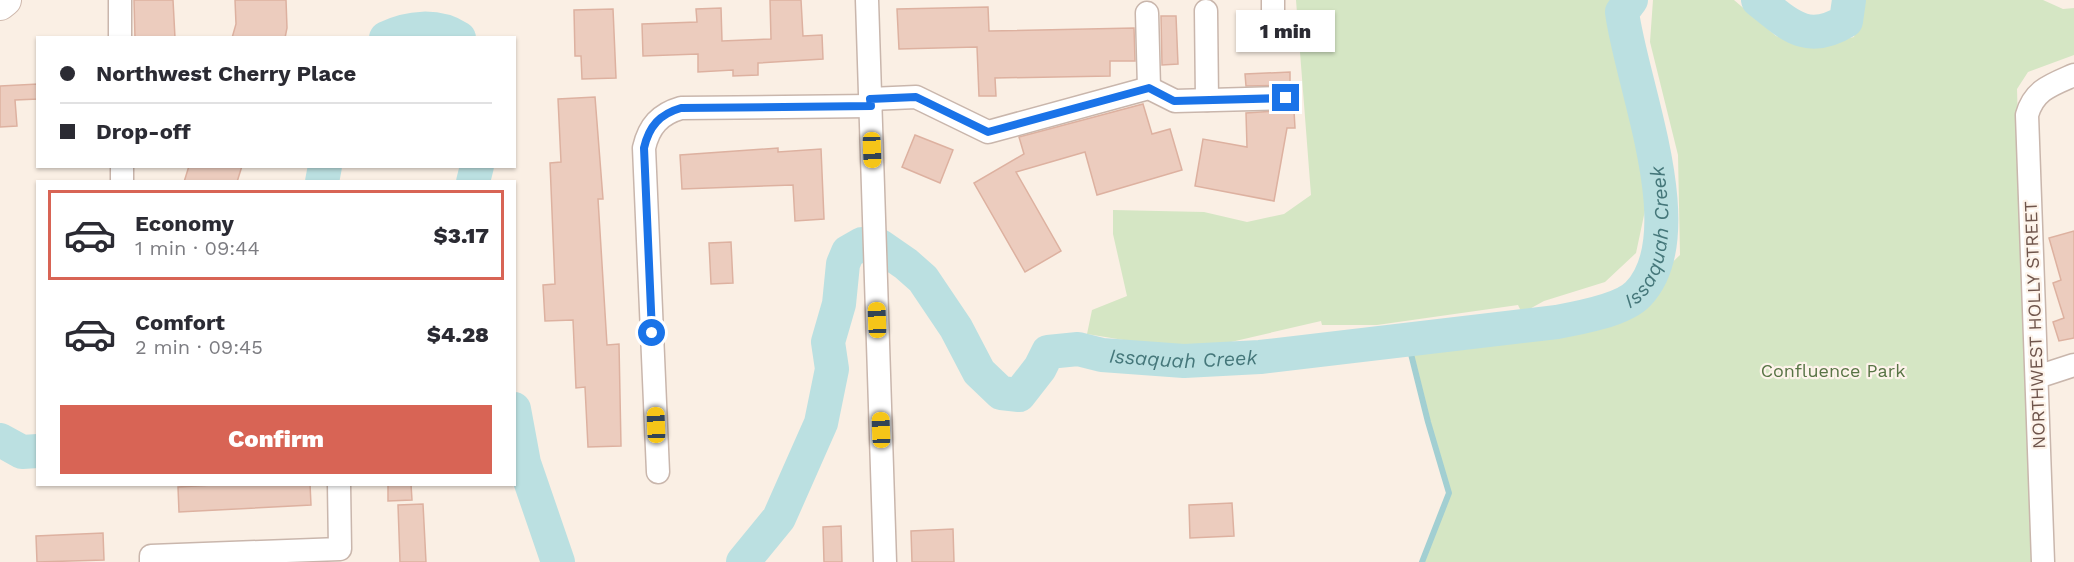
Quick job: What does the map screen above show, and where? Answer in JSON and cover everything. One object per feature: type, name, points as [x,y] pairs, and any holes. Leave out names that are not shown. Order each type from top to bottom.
[{"type":"street","points":[[0,4],[5,0]]},
{"type":"street","points":[[120,0],[120,36]]},
{"type":"street","points":[[867,0],[885,562]]},
{"type":"street","points":[[1206,11],[1208,100]]},
{"type":"street","points":[[1147,14],[1149,88]]},
{"type":"street","name":"NORTHWEST HOLLY STREET","points":[[2043,562],[2027,115],[2039,91],[2074,75]]},
{"type":"street","points":[[658,472],[644,148],[647,135],[660,117],[681,108],[871,102],[916,97],[988,132],[1149,88],[1174,101],[1286,98]]},
{"type":"street","points":[[2037,378],[2074,365]]},
{"type":"street","points":[[151,559],[340,549],[339,486]]},
{"type":"green space","points":[[1296,0],[1620,0],[1610,21],[1638,128],[1647,201],[1636,253],[1605,282],[1544,301],[1522,313],[1518,305],[1377,325],[1322,325],[1321,321],[1205,348],[1148,344],[1087,334],[1092,310],[1127,296],[1113,234],[1113,210],[1204,212],[1247,222],[1284,214],[1311,195]]},
{"type":"green space","name":"Confluence Park","points":[[1653,0],[1734,0],[1776,36],[1810,47],[1854,37],[1863,0],[2043,0],[2063,9],[2074,8],[2074,55],[2028,72],[2017,89],[2031,562],[1422,562],[1449,493],[1407,338],[1526,328],[1557,323],[1614,308],[1643,292],[1680,255],[1678,155],[1650,42]]},
{"type":"building","points":[[134,0],[173,0],[175,36],[135,36]]},
{"type":"building","points":[[235,0],[286,0],[285,36],[233,36],[236,24]]},
{"type":"building","points":[[770,0],[801,0],[803,36],[822,35],[823,59],[758,63],[758,75],[733,76],[733,70],[698,72],[698,54],[643,56],[642,24],[697,22],[696,9],[721,8],[722,41],[771,39]]},
{"type":"building","points":[[988,7],[989,31],[1134,28],[1135,61],[1110,61],[1110,76],[995,78],[996,96],[979,96],[977,47],[899,49],[897,9]]},
{"type":"building","points":[[613,9],[616,78],[582,79],[581,56],[575,56],[574,10]]},
{"type":"building","points":[[1161,16],[1176,16],[1178,64],[1162,65]]},
{"type":"building","points":[[1290,72],[1290,85],[1246,86],[1245,74]]},
{"type":"building","points":[[36,84],[36,99],[15,100],[17,126],[0,127],[0,86]]},
{"type":"building","points":[[595,97],[603,199],[598,199],[607,345],[619,344],[621,446],[588,447],[585,387],[576,388],[573,320],[545,321],[543,285],[555,284],[550,163],[561,162],[558,99]]},
{"type":"building","points":[[1143,104],[1152,134],[1170,129],[1182,170],[1097,195],[1085,152],[1016,172],[1061,251],[1025,272],[974,183],[1024,154],[1019,137]]},
{"type":"building","points":[[1294,111],[1295,128],[1287,128],[1274,201],[1195,186],[1203,139],[1247,147],[1246,113]]},
{"type":"building","points":[[915,135],[953,150],[940,183],[902,167]]},
{"type":"building","points":[[778,148],[778,152],[821,149],[824,219],[795,221],[793,185],[682,189],[680,155]]},
{"type":"building","points":[[188,168],[241,168],[238,180],[185,180]]},
{"type":"building","points":[[2074,231],[2074,338],[2059,341],[2053,322],[2064,318],[2053,283],[2061,280],[2049,238]]},
{"type":"building","points":[[731,242],[733,283],[711,284],[709,243]]},
{"type":"building","points":[[310,486],[311,505],[179,512],[178,487]]},
{"type":"building","points":[[388,486],[411,486],[412,500],[388,501]]},
{"type":"building","points":[[1232,503],[1234,536],[1190,538],[1189,505]]},
{"type":"building","points":[[423,504],[426,562],[400,562],[398,505]]},
{"type":"building","points":[[841,526],[842,562],[824,562],[823,527]]},
{"type":"building","points":[[953,529],[954,562],[912,562],[911,531]]},
{"type":"building","points":[[103,533],[104,560],[37,562],[36,536]]},
{"type":"waterway","name":"Issaquah Creek","points":[[743,562],[779,518],[821,423],[832,369],[828,342],[839,304],[843,264],[848,252],[862,244],[880,246],[923,279],[956,328],[979,372],[1001,393],[1019,395],[1040,368],[1048,352],[1078,349],[1102,355],[1184,361],[1260,357],[1557,322],[1600,312],[1631,300],[1638,294],[1654,268],[1661,235],[1660,198],[1655,158],[1622,12],[1631,0]]},
{"type":"waterway","name":"Issaquah Creek","points":[[1758,0],[1789,24],[1809,31],[1832,28],[1846,21],[1849,0]]},
{"type":"waterway","name":"Issaquah Creek","points":[[390,36],[413,29],[432,29],[454,36]]},
{"type":"waterway","name":"Issaquah Creek","points":[[322,180],[325,168]]},
{"type":"waterway","name":"Issaquah Creek","points":[[474,180],[476,168]]},
{"type":"waterway","points":[[1407,338],[1449,493],[1422,562]]},
{"type":"waterway","name":"Issaquah Creek","points":[[516,420],[524,463],[558,562]]},
{"type":"waterway","name":"Issaquah Creek","points":[[0,440],[22,452],[36,451]]},
{"type":"route","points":[[652,333],[644,148],[652,126],[669,111],[681,108],[871,106],[870,99],[916,97],[988,132],[1149,88],[1174,101],[1286,98]]}]
